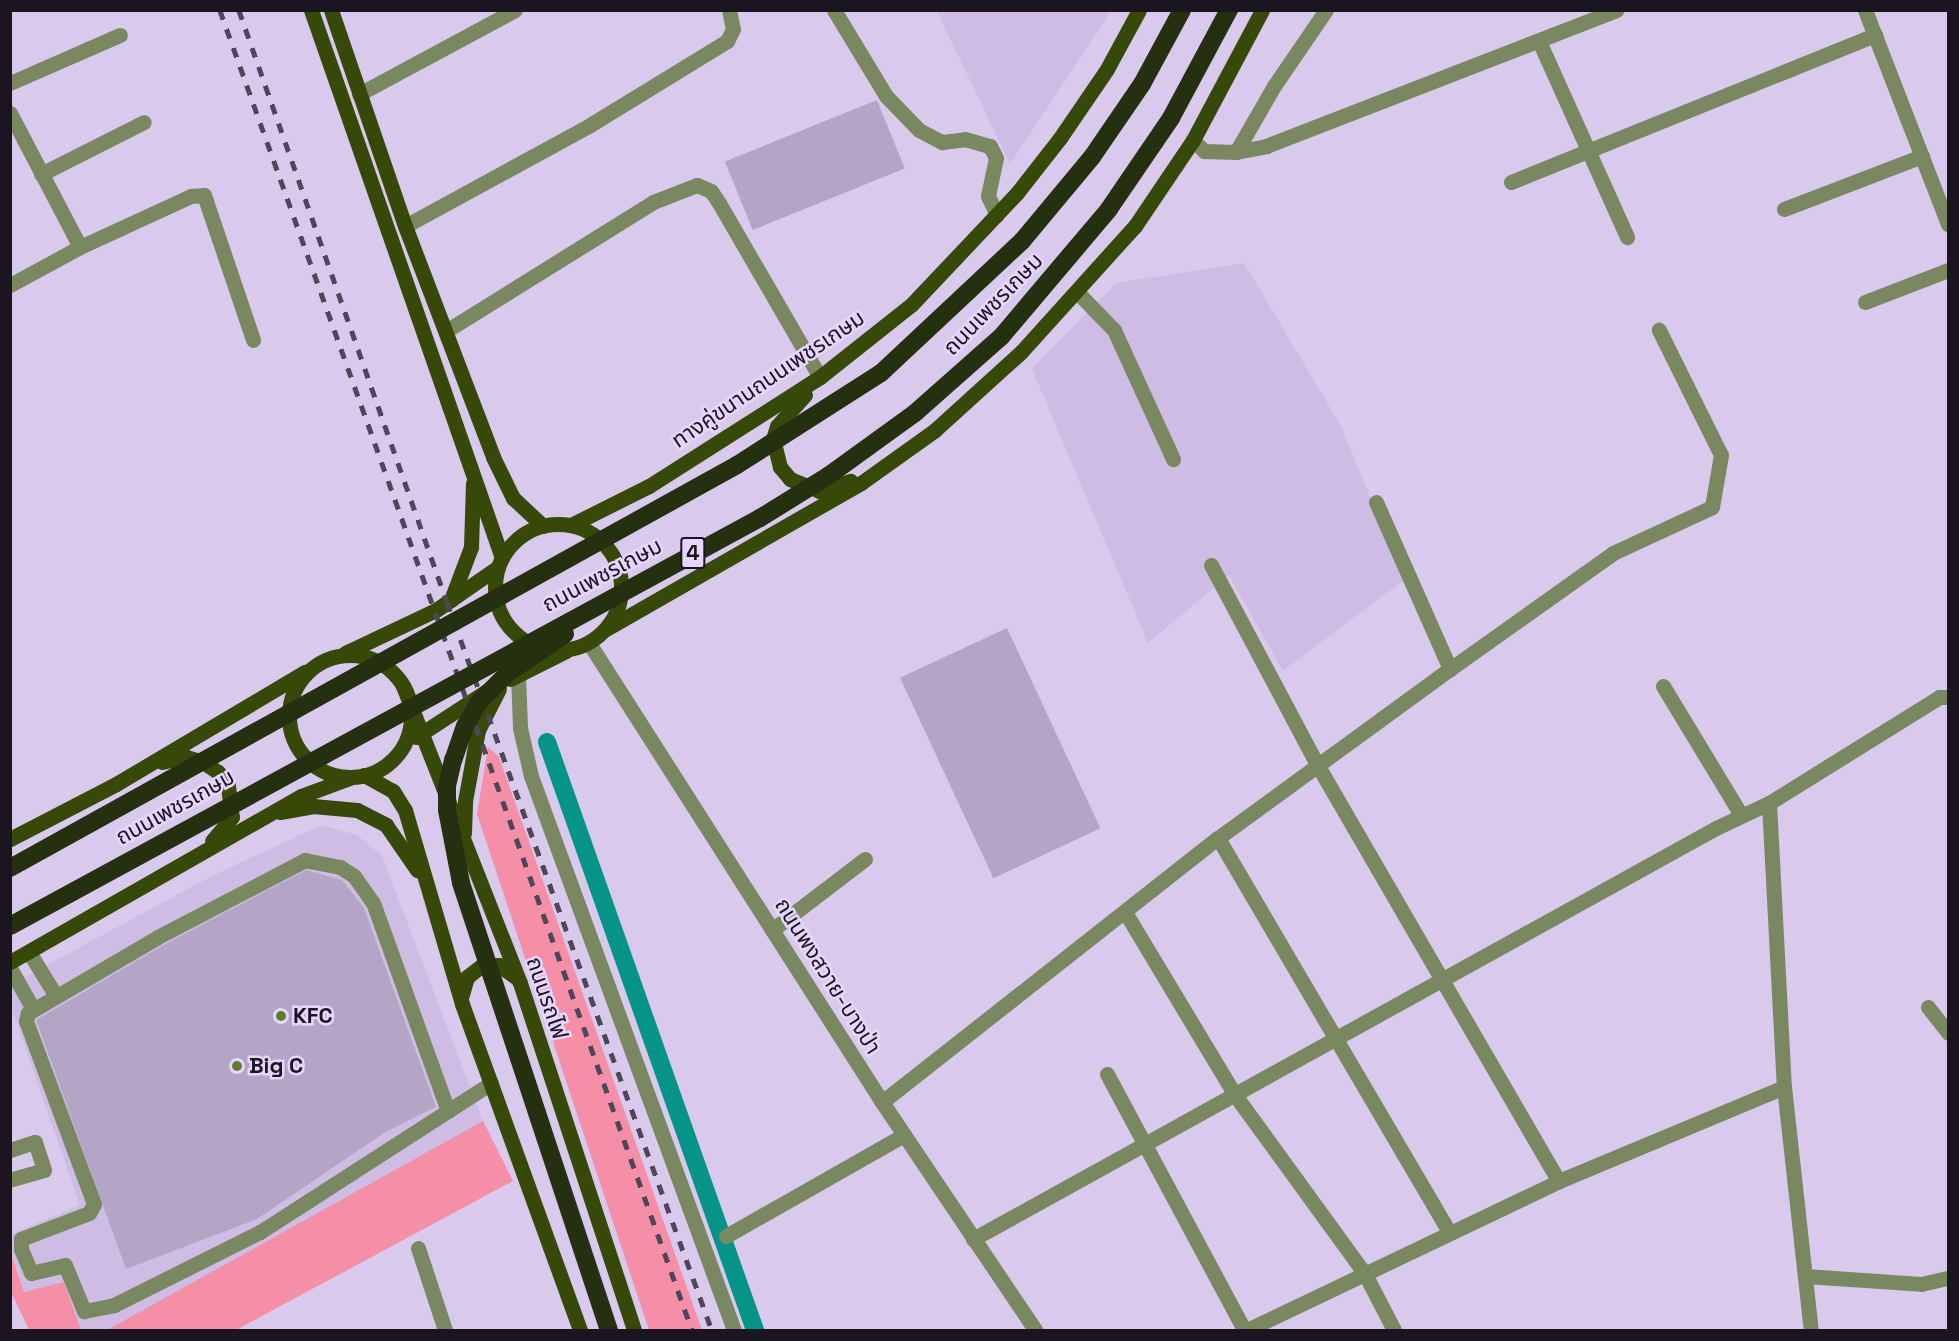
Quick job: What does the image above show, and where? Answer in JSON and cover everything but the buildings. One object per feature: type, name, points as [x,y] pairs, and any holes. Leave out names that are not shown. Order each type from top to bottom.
[{"type":"highway","name":"ถนนเพชรเกษม","points":[[10,868],[737,465],[880,373],[1022,241],[1092,157],[1142,84],[1182,10]]},
{"type":"highway","name":"ถนนเพชรเกษม","points":[[10,926],[760,518],[828,476],[915,413],[1001,337],[1109,209],[1171,118],[1228,10]]},
{"type":"highway","points":[[609,1330],[461,883],[447,786],[465,726],[479,702],[509,672],[554,641],[760,518]]},
{"type":"main road","points":[[311,10],[474,475],[500,562],[497,604],[517,635],[542,648],[570,649]]},
{"type":"main road","points":[[331,10],[405,226],[504,483],[523,510],[543,525]]},
{"type":"main road","name":"ทางคู่ขนานถนนเพชรเกษม","points":[[571,525],[649,486],[820,376],[860,347],[912,304],[997,214],[1067,128],[1107,69],[1139,10]]},
{"type":"main road","name":"4","points":[[606,629],[773,537],[861,483],[934,430],[1021,352],[1078,292],[1135,226],[1193,140],[1262,10]]},
{"type":"main road","points":[[860,347],[784,413],[777,426],[774,454],[790,479],[819,491],[836,489],[934,430]]},
{"type":"main road","points":[[451,600],[471,547],[474,475]]},
{"type":"main road","points":[[10,839],[116,783],[318,664],[377,641],[451,600],[500,562],[512,544],[543,525],[571,525],[592,533],[608,547],[619,567],[622,588],[618,610],[606,629],[589,643],[570,649],[467,700],[421,732],[394,758],[358,776],[324,784],[10,962]]},
{"type":"main road","points":[[336,657],[356,655],[375,660],[391,671],[403,686],[410,704],[411,724],[405,742],[394,758]]},
{"type":"main road","points":[[318,664],[303,677],[293,694],[289,714],[291,734],[300,752],[315,766],[333,775],[358,776],[393,790],[400,799],[462,1004],[579,1330]]},
{"type":"main road","points":[[464,841],[465,801],[478,730],[511,678]]},
{"type":"main road","name":"ถนนรถไฟ","points":[[403,686],[519,983],[634,1330]]},
{"type":"main road","points":[[116,783],[169,759],[186,757],[210,767],[228,786],[232,818],[223,832],[176,868]]},
{"type":"main road","points":[[271,813],[333,806],[370,816],[396,836],[430,893]]},
{"type":"main road","points":[[462,1004],[462,985],[482,966],[508,969],[519,983]]},
{"type":"street","points":[[359,94],[515,10]]},
{"type":"street","points":[[834,10],[886,96],[919,130],[942,142],[965,139],[990,146],[996,158],[988,196],[997,214]]},
{"type":"street","points":[[1236,152],[1274,86],[1326,10]]},
{"type":"street","points":[[1193,140],[1204,151],[1236,152],[1266,146],[1617,10]]},
{"type":"street","points":[[1865,10],[1948,224]]},
{"type":"street","points":[[405,226],[590,125],[727,41],[733,29],[731,11]]},
{"type":"street","points":[[10,83],[120,35]]},
{"type":"street","points":[[1511,182],[1875,35]]},
{"type":"street","points":[[1539,41],[1627,237]]},
{"type":"street","points":[[10,113],[81,247]]},
{"type":"street","points":[[41,174],[144,122]]},
{"type":"street","points":[[1784,209],[1922,156]]},
{"type":"street","points":[[446,331],[653,202],[698,185],[711,191],[719,202],[820,376]]},
{"type":"street","points":[[10,285],[81,247],[191,196],[204,195],[253,340]]},
{"type":"street","points":[[1865,302],[1948,270]]},
{"type":"street","points":[[1078,292],[1114,330],[1173,459]]},
{"type":"street","points":[[882,1102],[1218,838],[1450,669],[1613,553],[1712,507],[1721,454],[1659,330]]},
{"type":"street","points":[[1376,502],[1450,669]]},
{"type":"street","points":[[1211,565],[1318,766],[1558,1181]]},
{"type":"street","name":"ถนนพงสวาย-บางป่า","points":[[589,643],[904,1136],[1035,1330]]},
{"type":"street","points":[[511,678],[519,728],[531,776],[734,1330]]},
{"type":"street","points":[[1663,686],[1741,815]]},
{"type":"street","points":[[973,1239],[1741,815],[1769,803],[1939,697],[1948,697]]},
{"type":"street","points":[[1769,803],[1784,1087],[1811,1330]]},
{"type":"street","points":[[1218,838],[1450,1233]]},
{"type":"street","points":[[772,930],[865,859]]},
{"type":"street","points":[[448,1111],[373,903],[354,876],[329,863],[305,860],[294,863],[33,1009],[26,1022],[94,1204],[88,1213],[26,1235],[19,1242],[31,1273],[64,1265],[88,1313],[114,1305],[260,1232],[448,1111],[491,1083]]},
{"type":"street","points":[[1125,912],[1235,1095],[1365,1274],[1394,1330]]},
{"type":"street","points":[[29,952],[56,996]]},
{"type":"street","points":[[10,968],[33,1009]]},
{"type":"street","points":[[1928,1007],[1948,1033]]},
{"type":"street","points":[[1107,1074],[1143,1146],[1246,1330],[1558,1181],[1784,1087]]},
{"type":"street","points":[[726,1236],[904,1136]]},
{"type":"street","points":[[10,1150],[35,1142],[44,1170],[10,1180]]},
{"type":"street","points":[[418,1248],[445,1330]]},
{"type":"street","points":[[1805,1276],[1921,1284],[1948,1278]]},
{"type":"shaded area","points":[[937,11],[1111,11],[1010,164]]},
{"type":"shaded area","points":[[1244,263],[1341,426],[1404,580],[1283,671],[1229,575],[1148,643],[1032,369],[1116,283]]},
{"type":"shaded area","points":[[488,747],[499,757],[702,1330],[649,1330],[477,814]]},
{"type":"shaded area","name":"Big C","points":[[321,825],[357,835],[382,856],[483,1121],[107,1330],[81,1330],[64,1282],[24,1292],[11,1250],[11,1234],[80,1205],[11,1007],[10,985],[210,877]]},
{"type":"shaded area","points":[[483,1121],[513,1181],[236,1330],[107,1330]]},
{"type":"shaded area","points":[[10,1250],[24,1292],[64,1282],[81,1330],[29,1330],[11,1292]]},
{"type":"waterway","points":[[547,742],[755,1330]]},
{"type":"railway","points":[[220,10],[692,1330]]},
{"type":"railway","points":[[239,10],[447,602],[712,1330]]},
{"type":"place","name":"KFC","points":[[281,1016]]},
{"type":"place","name":"Big C","points":[[237,1066]]}]
